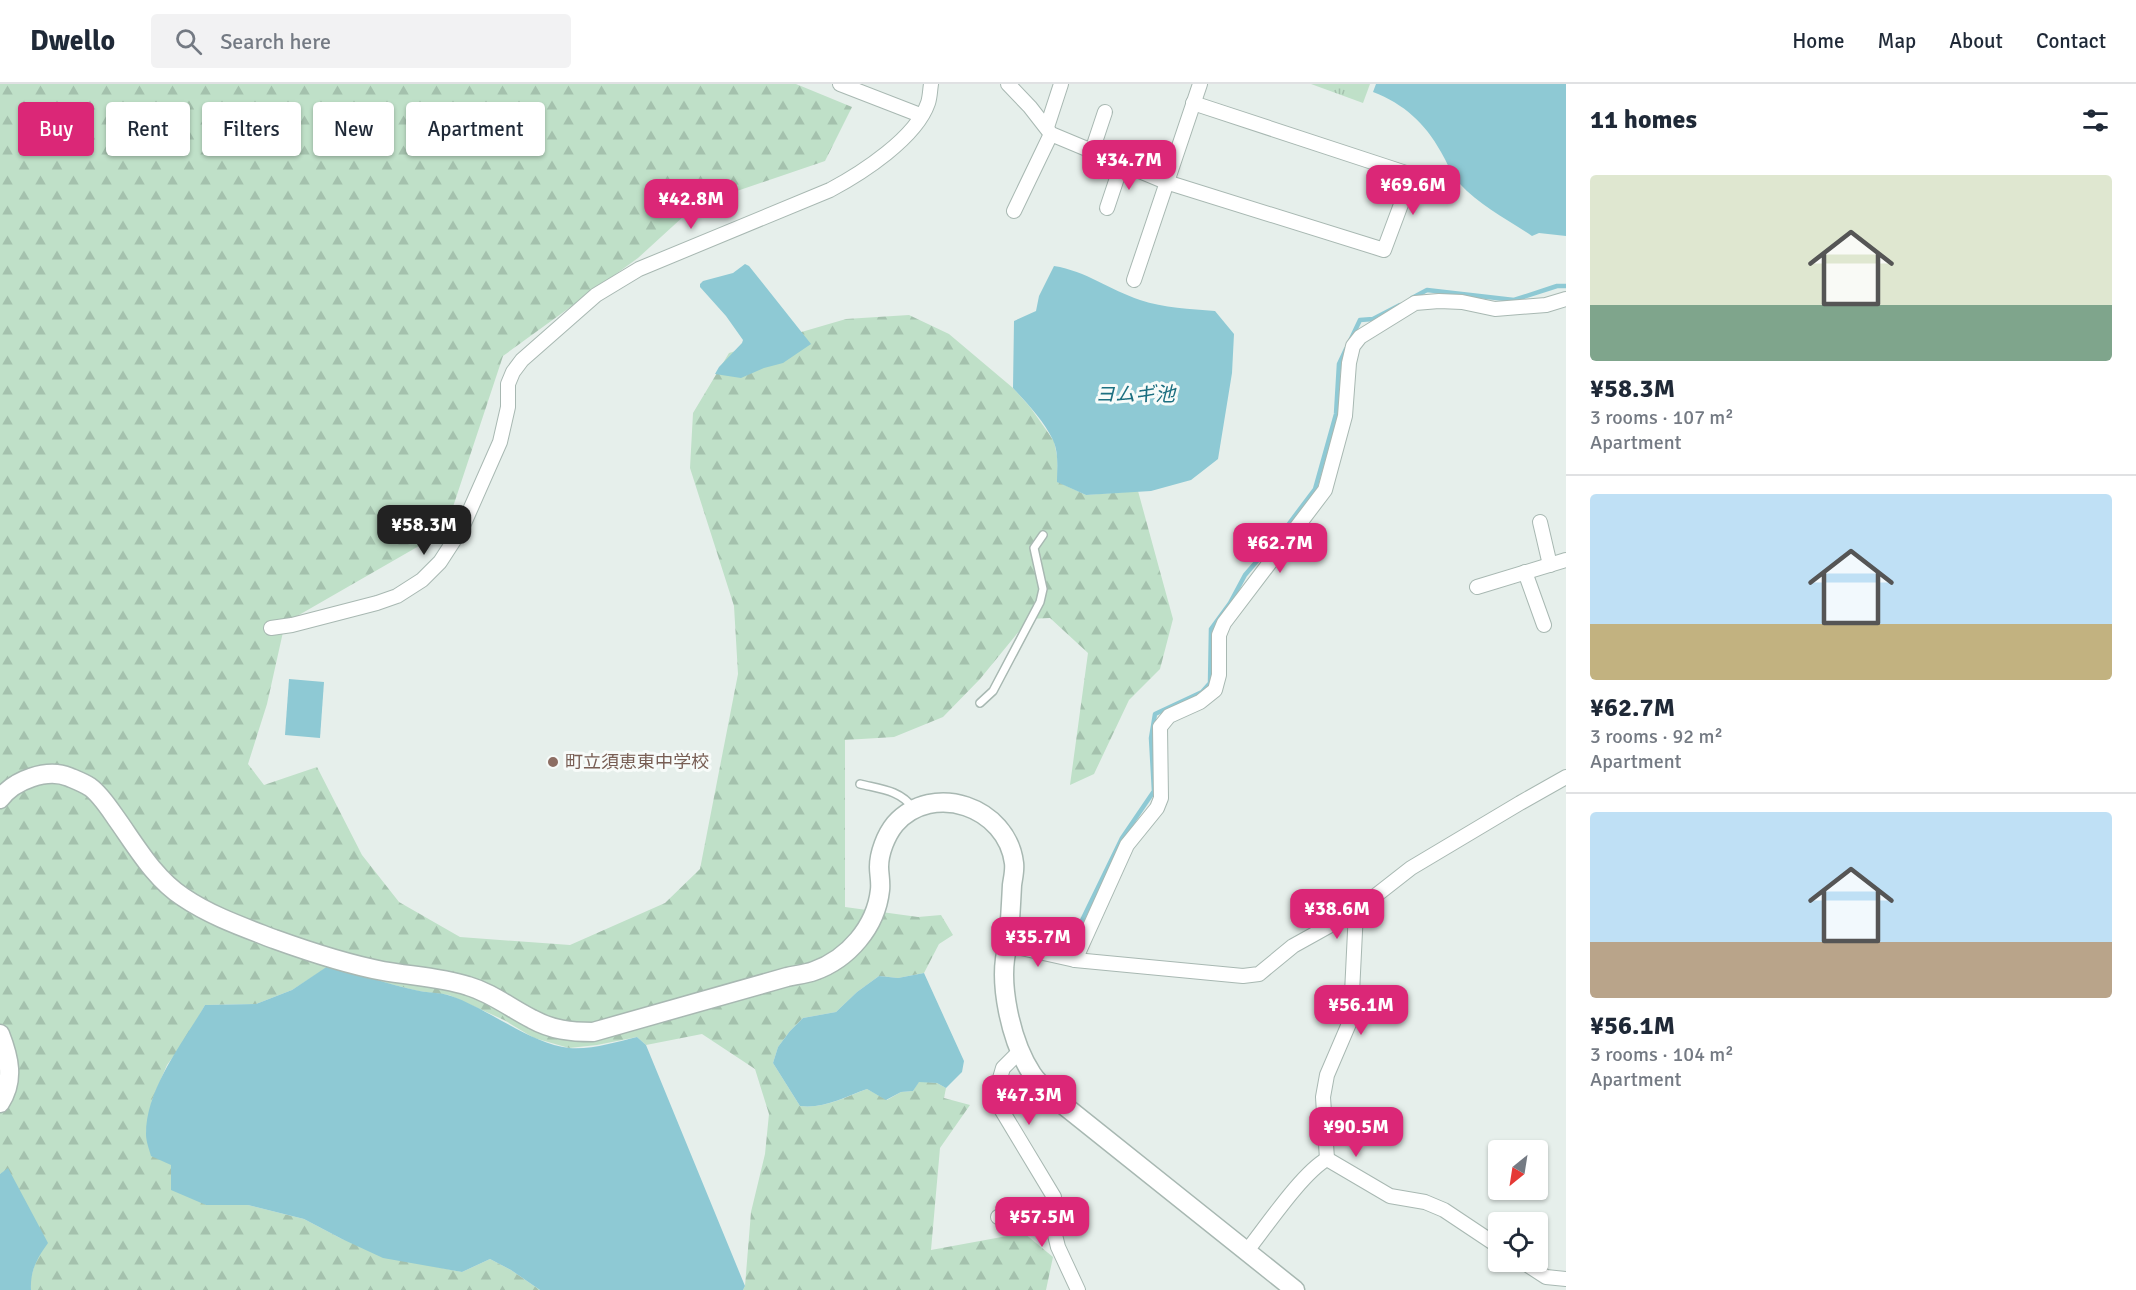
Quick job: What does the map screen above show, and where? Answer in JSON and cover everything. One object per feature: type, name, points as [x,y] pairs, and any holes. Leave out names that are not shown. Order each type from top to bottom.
[{"type":"street","points":[[840,84],[920,115]]},
{"type":"street","points":[[272,628],[377,603],[397,596],[422,580],[440,562],[462,528],[501,442],[508,407],[508,384],[522,360],[596,295],[639,269],[857,176],[897,144],[911,129],[927,104],[931,84]]},
{"type":"street","points":[[1008,84],[1049,130],[1092,151],[1166,182],[1383,250],[1412,175],[1193,103]]},
{"type":"street","points":[[1014,211],[1049,130],[1061,84]]},
{"type":"street","points":[[1134,280],[1200,84]]},
{"type":"street","points":[[1092,151],[1105,112]]},
{"type":"street","points":[[1107,208],[1122,163]]},
{"type":"street","points":[[1075,960],[1116,865],[1127,845],[1157,808],[1161,798],[1160,727],[1169,716],[1200,702],[1215,690],[1219,675],[1219,635],[1224,623],[1325,489],[1345,416],[1349,363],[1353,346],[1360,337],[1415,303],[1439,300],[1495,309],[1546,305],[1566,299]]},
{"type":"street","points":[[1540,522],[1550,565]]},
{"type":"street","points":[[1477,587],[1566,560]]},
{"type":"street","points":[[1525,572],[1544,625]]},
{"type":"street","points":[[0,799],[6,791],[23,781],[41,775],[66,776],[91,788],[161,880],[182,897],[206,910],[246,928],[327,957],[381,970],[468,986],[490,993],[532,1019],[570,1032],[593,1032],[605,1029],[787,977],[814,972],[832,962],[860,940],[876,907],[880,890],[879,864],[887,837],[896,824],[931,802],[958,803],[982,814],[1005,835],[1014,862],[1008,945],[1005,957],[1006,992],[1008,1010],[1020,1051],[1033,1076],[1061,1103],[1295,1290]]},
{"type":"street","points":[[1008,945],[1075,960],[1243,976],[1259,974],[1293,946],[1356,911],[1411,868],[1566,777]]},
{"type":"street","points":[[1327,1159],[1323,1096],[1327,1075],[1354,1012],[1352,993],[1356,911]]},
{"type":"street","points":[[0,1034],[11,1069],[8,1085],[0,1103]]},
{"type":"street","points":[[1020,1051],[1003,1068],[996,1092],[1001,1109],[1054,1197],[1051,1219],[1058,1247],[1078,1290]]},
{"type":"street","points":[[1327,1159],[1390,1196],[1425,1202],[1444,1210],[1488,1239]]},
{"type":"street","points":[[1246,1252],[1318,1164],[1327,1159]]},
{"type":"street","points":[[998,1217],[1051,1219]]},
{"type":"street","points":[[1538,1272],[1546,1277],[1566,1279]]},
{"type":"lane","points":[[980,703],[993,691],[1040,602],[1043,589],[1034,548],[1043,535]]},
{"type":"lane","points":[[860,784],[899,795],[907,800],[915,810]]},
{"type":"green space","points":[[0,84],[796,84],[852,107],[825,161],[696,205],[638,258],[503,356],[445,531],[285,623],[267,704],[248,764],[264,785],[317,767],[362,855],[399,902],[460,937],[570,945],[665,903],[700,869],[738,674],[734,606],[690,468],[693,413],[729,353],[846,319],[909,315],[949,334],[1013,388],[1030,407],[1054,441],[1058,482],[1086,495],[1138,491],[1173,619],[1160,669],[1129,700],[1094,774],[1070,785],[1088,653],[1050,618],[1029,619],[980,679],[943,717],[894,737],[845,740],[845,907],[918,917],[941,915],[953,935],[939,944],[924,973],[898,978],[879,976],[857,992],[836,1012],[803,1018],[778,1047],[773,1063],[800,1106],[826,1104],[867,1089],[887,1100],[901,1092],[913,1091],[919,1081],[937,1083],[946,1088],[944,1098],[970,1105],[940,1148],[931,1250],[1024,1233],[1053,1257],[1046,1290],[743,1290],[751,1212],[765,1154],[769,1114],[755,1069],[702,1034],[646,1045],[637,1037],[569,1048],[534,1038],[504,1020],[449,995],[418,991],[382,982],[331,965],[292,990],[256,1004],[205,1005],[186,1039],[167,1065],[152,1100],[146,1134],[206,1205],[248,1205],[304,1219],[342,1239],[427,1265],[462,1272],[490,1259],[540,1290],[31,1290],[30,1281],[36,1260],[8,1169],[0,1174]]},
{"type":"green space","points":[[1311,84],[1370,84],[1363,103]]},
{"type":"water","points":[[1376,84],[1566,84],[1566,236],[1539,233],[1532,236],[1476,199],[1457,181],[1435,142],[1421,123],[1394,102],[1373,92]]},
{"type":"water","points":[[745,264],[749,266],[811,344],[783,363],[741,378],[715,374],[743,340],[726,316],[700,287],[700,284],[703,281],[733,273]]},
{"type":"water","name":"ヨムギ池","points":[[1054,266],[1077,272],[1149,303],[1215,311],[1234,334],[1232,373],[1218,459],[1191,480],[1151,491],[1086,495],[1057,482],[1057,456],[1053,440],[1030,406],[1013,388],[1014,321],[1036,311],[1039,296]]},
{"type":"water","points":[[289,679],[324,682],[320,738],[285,735]]},
{"type":"water","points":[[331,964],[394,985],[451,996],[525,1033],[555,1045],[586,1048],[637,1037],[646,1045],[745,1286],[743,1290],[540,1290],[490,1259],[462,1272],[383,1258],[304,1219],[248,1205],[206,1205],[171,1190],[171,1165],[151,1156],[146,1137],[148,1117],[152,1100],[167,1066],[205,1005],[256,1004],[292,990]]},
{"type":"water","points":[[924,973],[964,1061],[962,1072],[946,1088],[937,1083],[919,1082],[913,1091],[901,1092],[886,1100],[867,1089],[826,1104],[800,1106],[773,1063],[778,1047],[790,1031],[803,1018],[836,1012],[857,992],[879,976],[898,978]]},
{"type":"water","points":[[8,1168],[48,1243],[35,1265],[31,1290],[0,1290],[0,1174]]},
{"type":"waterway","points":[[1412,298],[1427,290],[1514,300],[1557,286],[1566,286]]},
{"type":"waterway","points":[[1350,341],[1360,320],[1373,319],[1400,305]]},
{"type":"waterway","points":[[1072,941],[1122,838],[1154,791],[1151,738],[1155,714],[1202,692],[1210,683],[1211,629],[1230,603],[1245,575],[1315,489],[1336,414],[1339,364],[1346,349]]},
{"type":"place","name":"町立須恵東中学校","points":[[553,762]]}]
